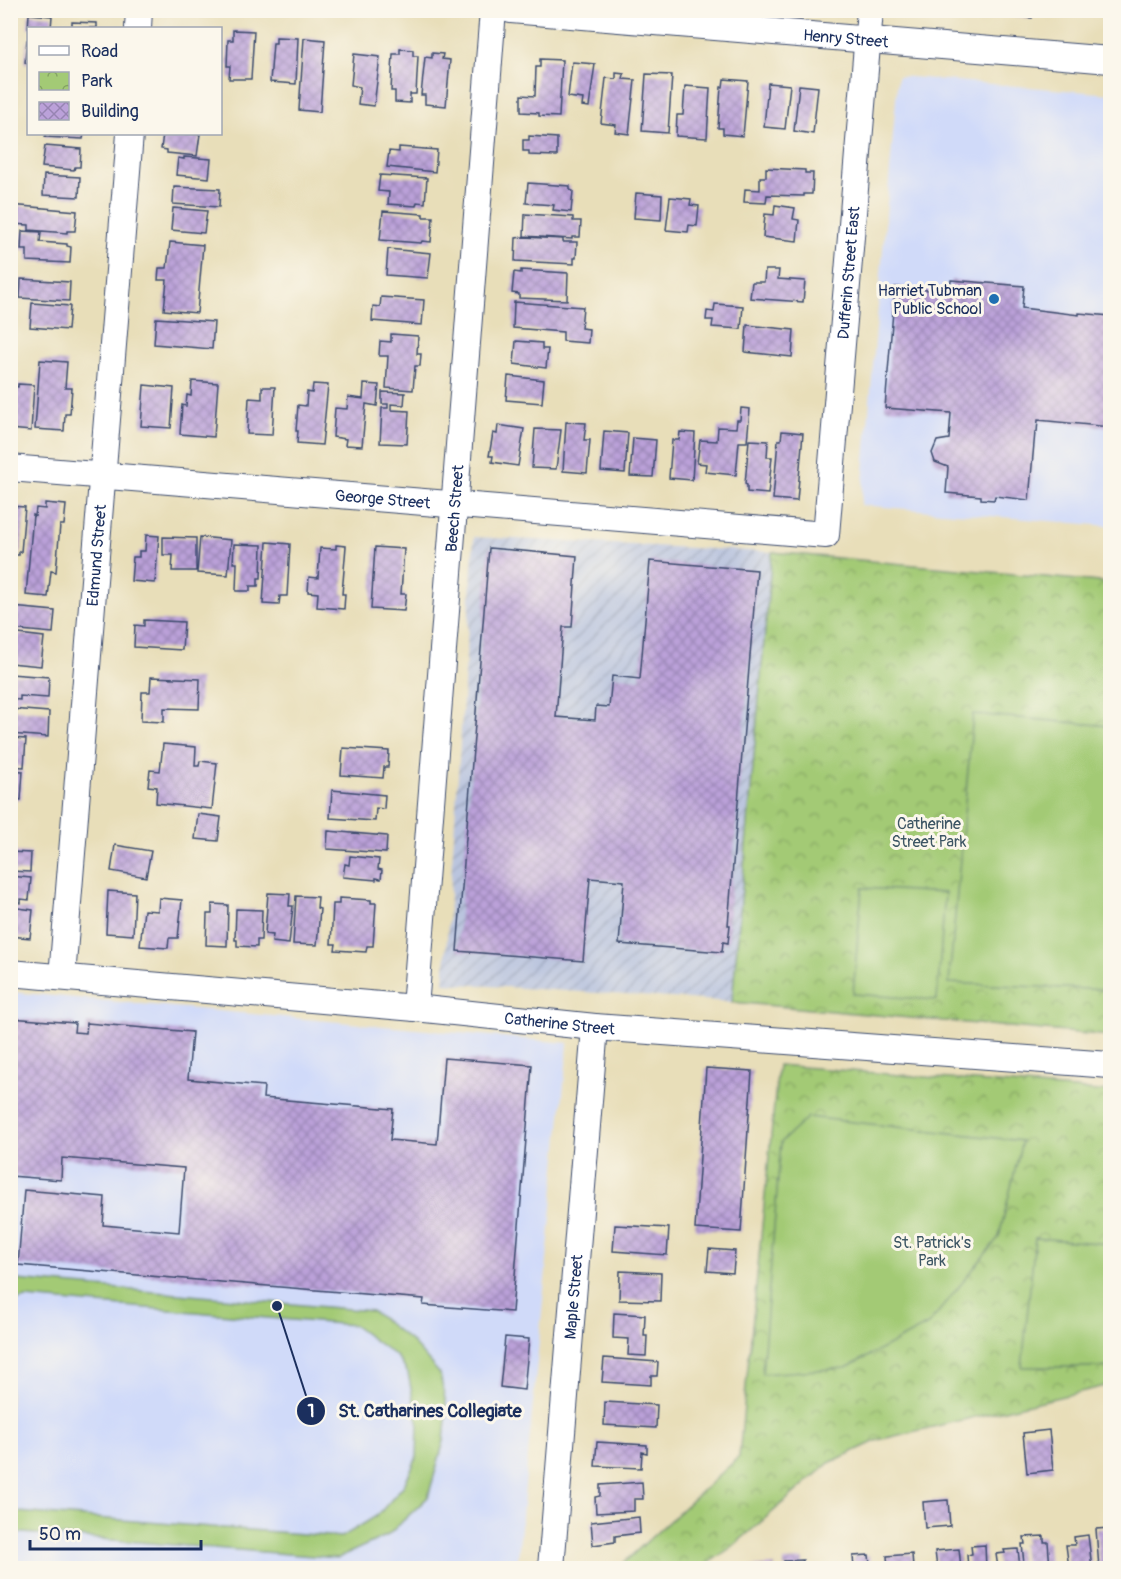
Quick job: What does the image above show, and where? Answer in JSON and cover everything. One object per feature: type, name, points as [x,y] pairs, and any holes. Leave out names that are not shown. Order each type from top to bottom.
[{"type":"street","points":[[138,27],[139,10]]},
{"type":"street","name":"Beech Street","points":[[415,1008],[493,10]]},
{"type":"street","name":"Henry Street","points":[[511,10],[1110,60]]},
{"type":"street","name":"Dufferin Street East","points":[[826,535],[870,10]]},
{"type":"street","name":"Edmund Street","points":[[62,977],[130,135]]},
{"type":"street","name":"George Street","points":[[10,468],[826,535]]},
{"type":"street","name":"Catherine Street","points":[[10,973],[415,1008],[596,1027],[1110,1065]]},
{"type":"street","name":"Maple Street","points":[[551,1569],[596,1027]]},
{"type":"shaded area","name":"Harriet Tubman Public School","points":[[898,76],[1110,94],[1110,526],[861,505]]},
{"type":"shaded area","points":[[474,537],[772,552],[732,1002],[444,983]]},
{"type":"shaded area","points":[[10,992],[568,1043],[517,1568],[11,1568]]},
{"type":"green space","name":"Catherine Street Park","points":[[772,552],[1110,583],[1110,1036],[732,1002]]},
{"type":"green space","points":[[973,714],[1110,726],[1110,990],[949,983]]},
{"type":"green space","points":[[862,888],[945,893],[937,1000],[853,994]]},
{"type":"green space","name":"St. Patrick's Park","points":[[778,1065],[1110,1092],[1110,1385],[878,1440],[829,1463],[732,1547],[701,1568],[618,1568],[739,1457]]},
{"type":"green space","points":[[808,1117],[1022,1141],[999,1237],[928,1325],[846,1368],[762,1374],[781,1142]]},
{"type":"green space","points":[[1035,1238],[1110,1244],[1110,1367],[1022,1367]]},
{"type":"green space","points":[[17,1280],[372,1311],[412,1342],[440,1374],[447,1409],[444,1441],[428,1497],[388,1535],[338,1558],[11,1532],[11,1510],[342,1537],[378,1515],[404,1485],[417,1457],[418,1425],[408,1373],[397,1357],[353,1325],[26,1298],[11,1302],[11,1283]]},
{"type":"building","points":[[968,10],[1004,10],[1003,16],[967,14]]},
{"type":"building","points":[[1013,10],[1033,10],[1032,18],[1012,16]]},
{"type":"building","points":[[29,14],[52,16],[51,27],[28,27]]},
{"type":"building","points":[[72,22],[97,23],[97,27],[72,27]]},
{"type":"building","points":[[233,30],[254,31],[251,79],[229,79],[228,40],[233,40]]},
{"type":"building","points":[[276,37],[298,38],[296,84],[270,82],[273,43],[276,43]]},
{"type":"building","points":[[304,38],[325,40],[320,112],[299,110]]},
{"type":"building","points":[[27,40],[27,64],[25,63]]},
{"type":"building","points":[[400,49],[413,50],[413,56],[418,56],[416,94],[410,94],[410,103],[395,102],[395,91],[391,91],[393,54],[400,54]]},
{"type":"building","points":[[432,53],[443,54],[442,59],[450,60],[446,106],[425,104],[425,95],[421,95],[425,57],[432,58]]},
{"type":"building","points":[[354,54],[380,57],[374,106],[358,104],[360,87],[351,85]]},
{"type":"building","points":[[540,59],[562,60],[559,117],[521,112],[521,95],[535,96],[536,67],[540,67]]},
{"type":"building","points":[[572,62],[595,64],[589,107],[582,106],[583,99],[568,97]]},
{"type":"building","points":[[616,73],[624,74],[623,79],[635,80],[629,134],[615,132],[616,125],[601,123],[606,78],[616,79]]},
{"type":"building","points":[[646,74],[672,75],[668,133],[642,131]]},
{"type":"building","points":[[724,79],[748,81],[743,136],[723,134],[723,128],[718,128],[721,87],[723,87]]},
{"type":"building","points":[[768,83],[790,85],[785,129],[764,127]]},
{"type":"building","points":[[799,85],[818,87],[813,134],[794,131]]},
{"type":"building","points":[[685,86],[710,88],[707,138],[676,136],[677,115],[683,115]]},
{"type":"building","points":[[46,135],[84,135],[83,139],[45,137]]},
{"type":"building","points":[[163,135],[200,135],[197,156],[167,153],[167,150],[161,149]]},
{"type":"building","points":[[529,136],[557,138],[557,156],[529,155],[529,151],[523,151],[523,140],[529,140]]},
{"type":"building","points":[[45,146],[81,149],[80,167],[75,167],[74,170],[42,167]]},
{"type":"building","points":[[399,147],[437,150],[435,172],[387,167],[389,151],[399,152]]},
{"type":"building","points":[[184,157],[211,159],[209,178],[176,175],[178,158],[184,159]]},
{"type":"building","points":[[766,168],[805,170],[805,173],[813,173],[812,194],[804,194],[804,196],[767,195],[766,203],[744,202],[745,189],[760,190],[760,177],[766,177]]},
{"type":"building","points":[[44,175],[80,177],[79,197],[43,195]]},
{"type":"building","points":[[380,175],[427,178],[425,203],[417,202],[416,206],[388,204],[389,192],[378,191]]},
{"type":"building","points":[[528,183],[570,186],[570,190],[573,191],[571,212],[553,210],[554,205],[526,203]]},
{"type":"building","points":[[174,187],[220,189],[219,207],[173,204]]},
{"type":"building","points":[[636,193],[662,195],[661,220],[634,218]]},
{"type":"building","points":[[670,197],[691,199],[690,205],[699,206],[697,226],[689,225],[688,232],[666,230]]},
{"type":"building","points":[[10,205],[77,211],[75,231],[67,231],[67,233],[29,230],[29,225],[10,224]]},
{"type":"building","points":[[775,205],[795,208],[793,219],[799,220],[797,241],[763,237],[765,214],[774,215]]},
{"type":"building","points":[[173,208],[207,211],[204,233],[171,230]]},
{"type":"building","points":[[383,211],[433,217],[431,242],[380,240]]},
{"type":"building","points":[[525,214],[573,217],[573,221],[581,221],[580,237],[572,237],[572,239],[524,236]]},
{"type":"building","points":[[22,231],[41,232],[40,242],[67,244],[71,247],[70,263],[27,261],[27,250],[21,250]]},
{"type":"building","points":[[516,238],[577,242],[574,264],[515,261]]},
{"type":"building","points":[[170,242],[203,245],[197,313],[164,310],[167,280],[158,280],[159,268],[167,268]]},
{"type":"building","points":[[388,249],[431,253],[428,278],[386,275]]},
{"type":"building","points":[[521,270],[568,273],[567,300],[519,298],[519,294],[512,293],[514,272],[521,273]]},
{"type":"building","points":[[765,270],[779,270],[778,279],[805,281],[803,302],[750,298],[752,282],[764,282]]},
{"type":"building","points":[[21,279],[70,282],[69,301],[20,298]]},
{"type":"building","points":[[951,280],[1024,286],[1022,308],[1079,315],[1079,313],[1110,316],[1110,427],[1038,420],[1029,500],[995,496],[994,500],[981,499],[981,496],[946,493],[948,467],[935,462],[932,453],[937,441],[949,439],[951,413],[885,408],[895,287],[950,292]]},
{"type":"building","points":[[381,297],[424,300],[422,325],[372,321],[373,306],[380,307]]},
{"type":"building","points":[[514,302],[583,307],[581,328],[589,329],[588,343],[563,341],[563,332],[513,328]]},
{"type":"building","points":[[32,303],[70,306],[68,330],[30,327]]},
{"type":"building","points":[[715,304],[743,306],[741,329],[712,327],[713,320],[706,320],[707,311],[714,312]]},
{"type":"building","points":[[156,318],[214,322],[212,349],[154,344]]},
{"type":"building","points":[[747,325],[794,330],[792,357],[745,352]]},
{"type":"building","points":[[391,334],[418,336],[417,354],[421,354],[420,366],[415,366],[413,390],[386,388],[388,356],[379,356],[380,341],[391,342]]},
{"type":"building","points":[[516,341],[542,343],[542,349],[548,349],[546,368],[514,364]]},
{"type":"building","points":[[40,360],[67,362],[65,388],[72,388],[70,414],[65,414],[64,431],[35,429]]},
{"type":"building","points":[[508,376],[544,380],[542,403],[506,400]]},
{"type":"building","points":[[192,381],[218,383],[214,437],[180,434],[182,405],[186,406],[187,395],[191,396]]},
{"type":"building","points":[[18,384],[34,385],[31,431],[10,429],[10,386],[18,387]]},
{"type":"building","points":[[313,384],[328,385],[322,445],[297,443],[298,405],[306,406],[307,392],[312,393]]},
{"type":"building","points":[[364,384],[379,385],[377,406],[366,404],[362,446],[345,445],[346,439],[333,437],[335,408],[347,409],[348,397],[363,399]]},
{"type":"building","points":[[144,385],[174,388],[171,428],[141,426]]},
{"type":"building","points":[[262,387],[275,387],[272,435],[247,434],[249,398],[262,399]]},
{"type":"building","points":[[382,392],[405,393],[404,405],[391,404],[391,410],[409,411],[407,444],[380,443],[382,408],[388,408],[388,404],[382,404]]},
{"type":"building","points":[[741,408],[750,409],[747,442],[739,442],[736,475],[705,472],[706,464],[697,463],[700,440],[717,441],[718,427],[736,428],[737,420],[740,420]]},
{"type":"building","points":[[566,422],[586,423],[584,440],[590,440],[587,473],[563,471]]},
{"type":"building","points":[[498,425],[524,429],[518,466],[492,462],[493,456],[489,456],[493,433],[497,434]]},
{"type":"building","points":[[535,429],[561,430],[556,469],[532,468]]},
{"type":"building","points":[[604,431],[628,433],[625,473],[601,471]]},
{"type":"building","points":[[782,431],[803,433],[797,501],[773,499],[778,440],[781,440]]},
{"type":"building","points":[[680,432],[695,433],[692,480],[669,478],[672,440],[679,440]]},
{"type":"building","points":[[633,438],[656,440],[653,477],[630,476]]},
{"type":"building","points":[[749,440],[768,441],[767,457],[772,457],[768,494],[747,492],[745,484]]},
{"type":"building","points":[[45,503],[66,505],[64,525],[60,525],[56,572],[51,571],[48,597],[26,595],[33,515],[35,516],[36,508],[45,509]]},
{"type":"building","points":[[10,506],[25,507],[19,555],[10,555]]},
{"type":"building","points":[[146,535],[159,536],[155,583],[131,581],[133,557],[139,557],[139,551],[145,551]]},
{"type":"building","points":[[163,537],[196,538],[196,571],[172,571],[173,555],[163,555]]},
{"type":"building","points":[[200,537],[231,540],[228,575],[197,573]]},
{"type":"building","points":[[267,542],[290,544],[287,596],[280,596],[279,605],[263,604]]},
{"type":"building","points":[[234,544],[262,545],[261,578],[258,578],[258,586],[250,586],[250,591],[236,591],[237,563],[233,563]]},
{"type":"building","points":[[336,545],[346,546],[342,594],[345,594],[344,609],[317,607],[318,593],[308,592],[309,577],[318,578],[320,548],[336,549]]},
{"type":"building","points":[[375,547],[404,549],[401,594],[406,594],[404,611],[371,609]]},
{"type":"building","points":[[489,548],[577,556],[572,627],[563,627],[556,717],[595,720],[596,706],[609,707],[612,676],[640,679],[650,561],[757,570],[728,925],[730,925],[728,943],[723,942],[722,952],[619,944],[624,881],[590,878],[583,961],[457,951]]},
{"type":"building","points":[[12,607],[55,611],[53,633],[10,629]]},
{"type":"building","points":[[144,620],[184,622],[182,650],[134,647],[135,625],[144,626]]},
{"type":"building","points":[[10,633],[44,637],[41,666],[10,663]]},
{"type":"building","points":[[10,674],[49,677],[48,698],[20,696],[20,700],[10,699]]},
{"type":"building","points":[[151,677],[200,679],[199,709],[164,708],[164,722],[141,721],[142,692],[150,692]]},
{"type":"building","points":[[11,709],[49,712],[48,737],[10,734]]},
{"type":"building","points":[[10,738],[26,739],[24,767],[10,766]]},
{"type":"building","points":[[163,744],[196,747],[195,766],[199,766],[200,761],[217,763],[212,809],[156,803],[157,787],[148,786],[150,770],[160,771]]},
{"type":"building","points":[[343,748],[389,751],[388,767],[384,767],[383,778],[341,775]]},
{"type":"building","points":[[10,770],[23,771],[21,800],[10,799]]},
{"type":"building","points":[[332,790],[385,795],[384,809],[376,808],[375,821],[330,818]]},
{"type":"building","points":[[198,814],[221,817],[218,841],[195,839]]},
{"type":"building","points":[[328,831],[387,836],[386,853],[327,849]]},
{"type":"building","points":[[115,845],[151,851],[146,877],[111,871]]},
{"type":"building","points":[[10,852],[31,853],[30,872],[10,871]]},
{"type":"building","points":[[350,856],[379,859],[378,869],[382,870],[381,879],[343,877],[345,864],[349,865]]},
{"type":"building","points":[[10,876],[31,878],[29,900],[21,899],[21,903],[10,902]]},
{"type":"building","points":[[108,891],[135,893],[133,935],[106,933]]},
{"type":"building","points":[[268,893],[290,894],[289,906],[293,906],[289,944],[272,942],[273,935],[265,934]]},
{"type":"building","points":[[296,896],[318,897],[317,908],[320,909],[317,945],[293,944]]},
{"type":"building","points":[[159,898],[182,900],[178,938],[169,938],[168,948],[140,946],[144,910],[158,911]]},
{"type":"building","points":[[339,898],[371,900],[371,903],[376,903],[373,946],[367,946],[366,952],[335,950],[336,944],[331,944],[333,904],[339,904]]},
{"type":"building","points":[[212,904],[228,905],[227,946],[206,945],[207,914],[212,914]]},
{"type":"building","points":[[10,907],[33,910],[30,938],[10,936]]},
{"type":"building","points":[[236,909],[262,910],[261,940],[257,940],[257,947],[237,946],[237,940],[235,940]]},
{"type":"building","points":[[10,1018],[75,1023],[74,1032],[86,1033],[87,1023],[192,1032],[188,1079],[264,1086],[263,1098],[393,1109],[390,1140],[437,1144],[444,1058],[532,1065],[512,1312],[423,1305],[424,1299],[18,1265],[24,1190],[105,1197],[103,1225],[179,1232],[184,1168],[62,1158],[61,1180],[10,1176]]},
{"type":"building","points":[[706,1068],[752,1071],[741,1232],[695,1229]]},
{"type":"building","points":[[615,1225],[669,1228],[667,1255],[613,1251]]},
{"type":"building","points":[[709,1249],[735,1251],[733,1273],[707,1271]]},
{"type":"building","points":[[620,1271],[661,1273],[660,1301],[619,1300]]},
{"type":"building","points":[[614,1313],[645,1315],[646,1356],[628,1355],[629,1339],[613,1338]]},
{"type":"building","points":[[505,1337],[529,1339],[524,1390],[500,1387]]},
{"type":"building","points":[[604,1358],[658,1362],[657,1376],[651,1376],[651,1385],[602,1382]]},
{"type":"building","points":[[605,1402],[657,1405],[656,1428],[604,1425]]},
{"type":"building","points":[[1049,1430],[1053,1470],[1027,1473],[1023,1433]]},
{"type":"building","points":[[597,1442],[647,1445],[647,1453],[642,1452],[641,1468],[595,1466]]},
{"type":"building","points":[[642,1482],[643,1499],[634,1499],[634,1511],[596,1513],[595,1497],[600,1496],[600,1485]]},
{"type":"building","points":[[948,1500],[950,1526],[925,1528],[923,1502]]},
{"type":"building","points":[[639,1517],[640,1533],[615,1536],[615,1542],[593,1545],[591,1522]]},
{"type":"building","points":[[1110,1528],[1110,1568],[1099,1568],[1096,1529]]},
{"type":"building","points":[[1088,1535],[1092,1568],[1069,1568],[1066,1545],[1075,1545],[1074,1537]]},
{"type":"building","points":[[1044,1536],[1044,1542],[1048,1542],[1050,1568],[1028,1568],[1028,1564],[1024,1564],[1022,1544],[1025,1544],[1024,1537]]},
{"type":"building","points":[[985,1545],[986,1568],[968,1568],[967,1555],[972,1554],[971,1546]]},
{"type":"building","points":[[959,1549],[961,1568],[937,1568],[935,1551]]},
{"type":"building","points":[[1018,1549],[1020,1568],[998,1568],[996,1554],[1005,1553],[1004,1550]]},
{"type":"building","points":[[912,1554],[913,1568],[888,1568],[887,1556]]},
{"type":"building","points":[[869,1555],[870,1565],[876,1565],[877,1568],[854,1568],[853,1556]]},
{"type":"building","points":[[803,1560],[803,1568],[784,1568],[784,1561]]},
{"type":"building","points":[[775,1565],[775,1568],[748,1568],[748,1567]]},
{"type":"place","name":"Harriet Tubman Public School","points":[[994,299]]},
{"type":"place","name":"St. Catharines Collegiate","points":[[277,1306]]}]
